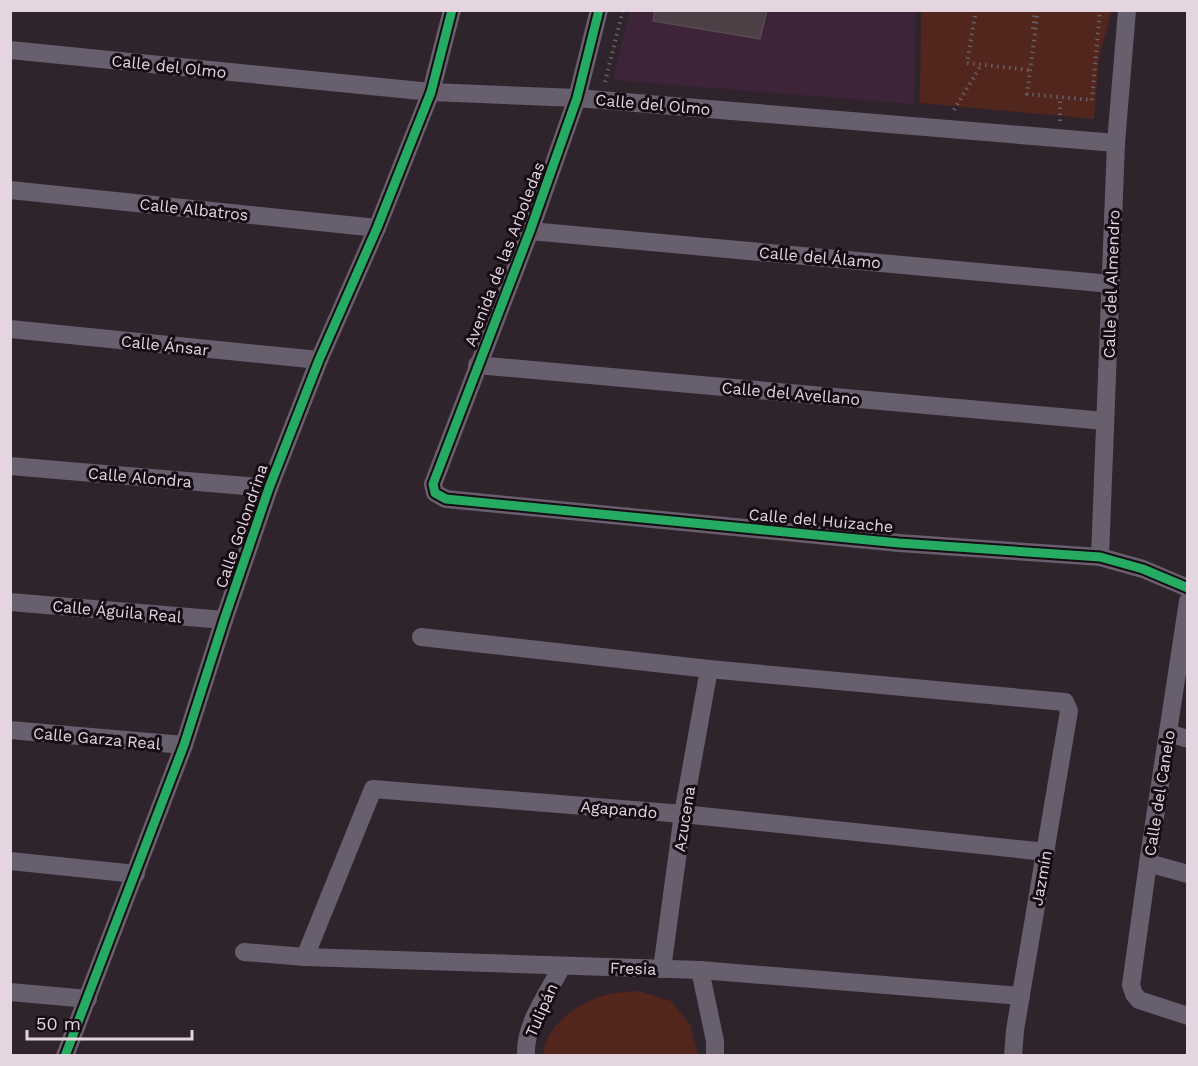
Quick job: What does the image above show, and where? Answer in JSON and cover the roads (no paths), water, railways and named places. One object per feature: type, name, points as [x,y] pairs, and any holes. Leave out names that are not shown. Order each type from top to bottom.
[{"type":"street","name":"Calle Golondrina","points":[[65,1056],[184,745],[269,488],[319,360],[377,228],[431,92],[452,10]]},
{"type":"street","name":"Avenida de las Arboledas","points":[[446,499],[435,493],[433,484],[530,231],[577,98],[600,10]]},
{"type":"street","name":"Calle del Almendro","points":[[1100,557],[1116,143],[1127,10]]},
{"type":"street","name":"Calle del Olmo","points":[[10,50],[431,92],[577,98],[1116,143]]},
{"type":"street","name":"Calle Albatros","points":[[10,190],[377,228]]},
{"type":"street","name":"Calle del Álamo","points":[[530,231],[1110,284]]},
{"type":"street","name":"Calle Ánsar","points":[[10,329],[319,360]]},
{"type":"street","name":"Calle del Avellano","points":[[477,365],[1105,420]]},
{"type":"street","name":"Calle Alondra","points":[[10,466],[269,488]]},
{"type":"street","name":"Calle del Huizache","points":[[446,499],[899,543],[1100,557],[1143,570],[1188,588]]},
{"type":"street","name":"Calle del Canelo","points":[[1188,601],[1131,985],[1139,1000],[1188,1016]]},
{"type":"street","name":"Calle Águila Real","points":[[10,602],[224,620]]},
{"type":"street","points":[[421,637],[710,669]]},
{"type":"street","name":"Jazmín","points":[[710,669],[1065,702],[1068,711],[1013,1056]]},
{"type":"street","name":"Azucena","points":[[662,969],[683,814],[710,669]]},
{"type":"street","name":"Calle Garza Real","points":[[10,730],[184,745]]},
{"type":"street","points":[[1168,734],[1188,739]]},
{"type":"street","name":"Agapando","points":[[305,957],[372,789],[683,814],[1046,852]]},
{"type":"street","points":[[10,861],[136,874]]},
{"type":"street","points":[[1148,863],[1188,874]]},
{"type":"street","name":"Fresia","points":[[244,952],[305,957],[700,970],[1021,996]]},
{"type":"street","name":"Tulipán","points":[[526,1056],[531,1025],[562,966]]},
{"type":"street","points":[[700,970],[715,1041],[715,1056]]},
{"type":"street","points":[[10,992],[88,999]]}]
